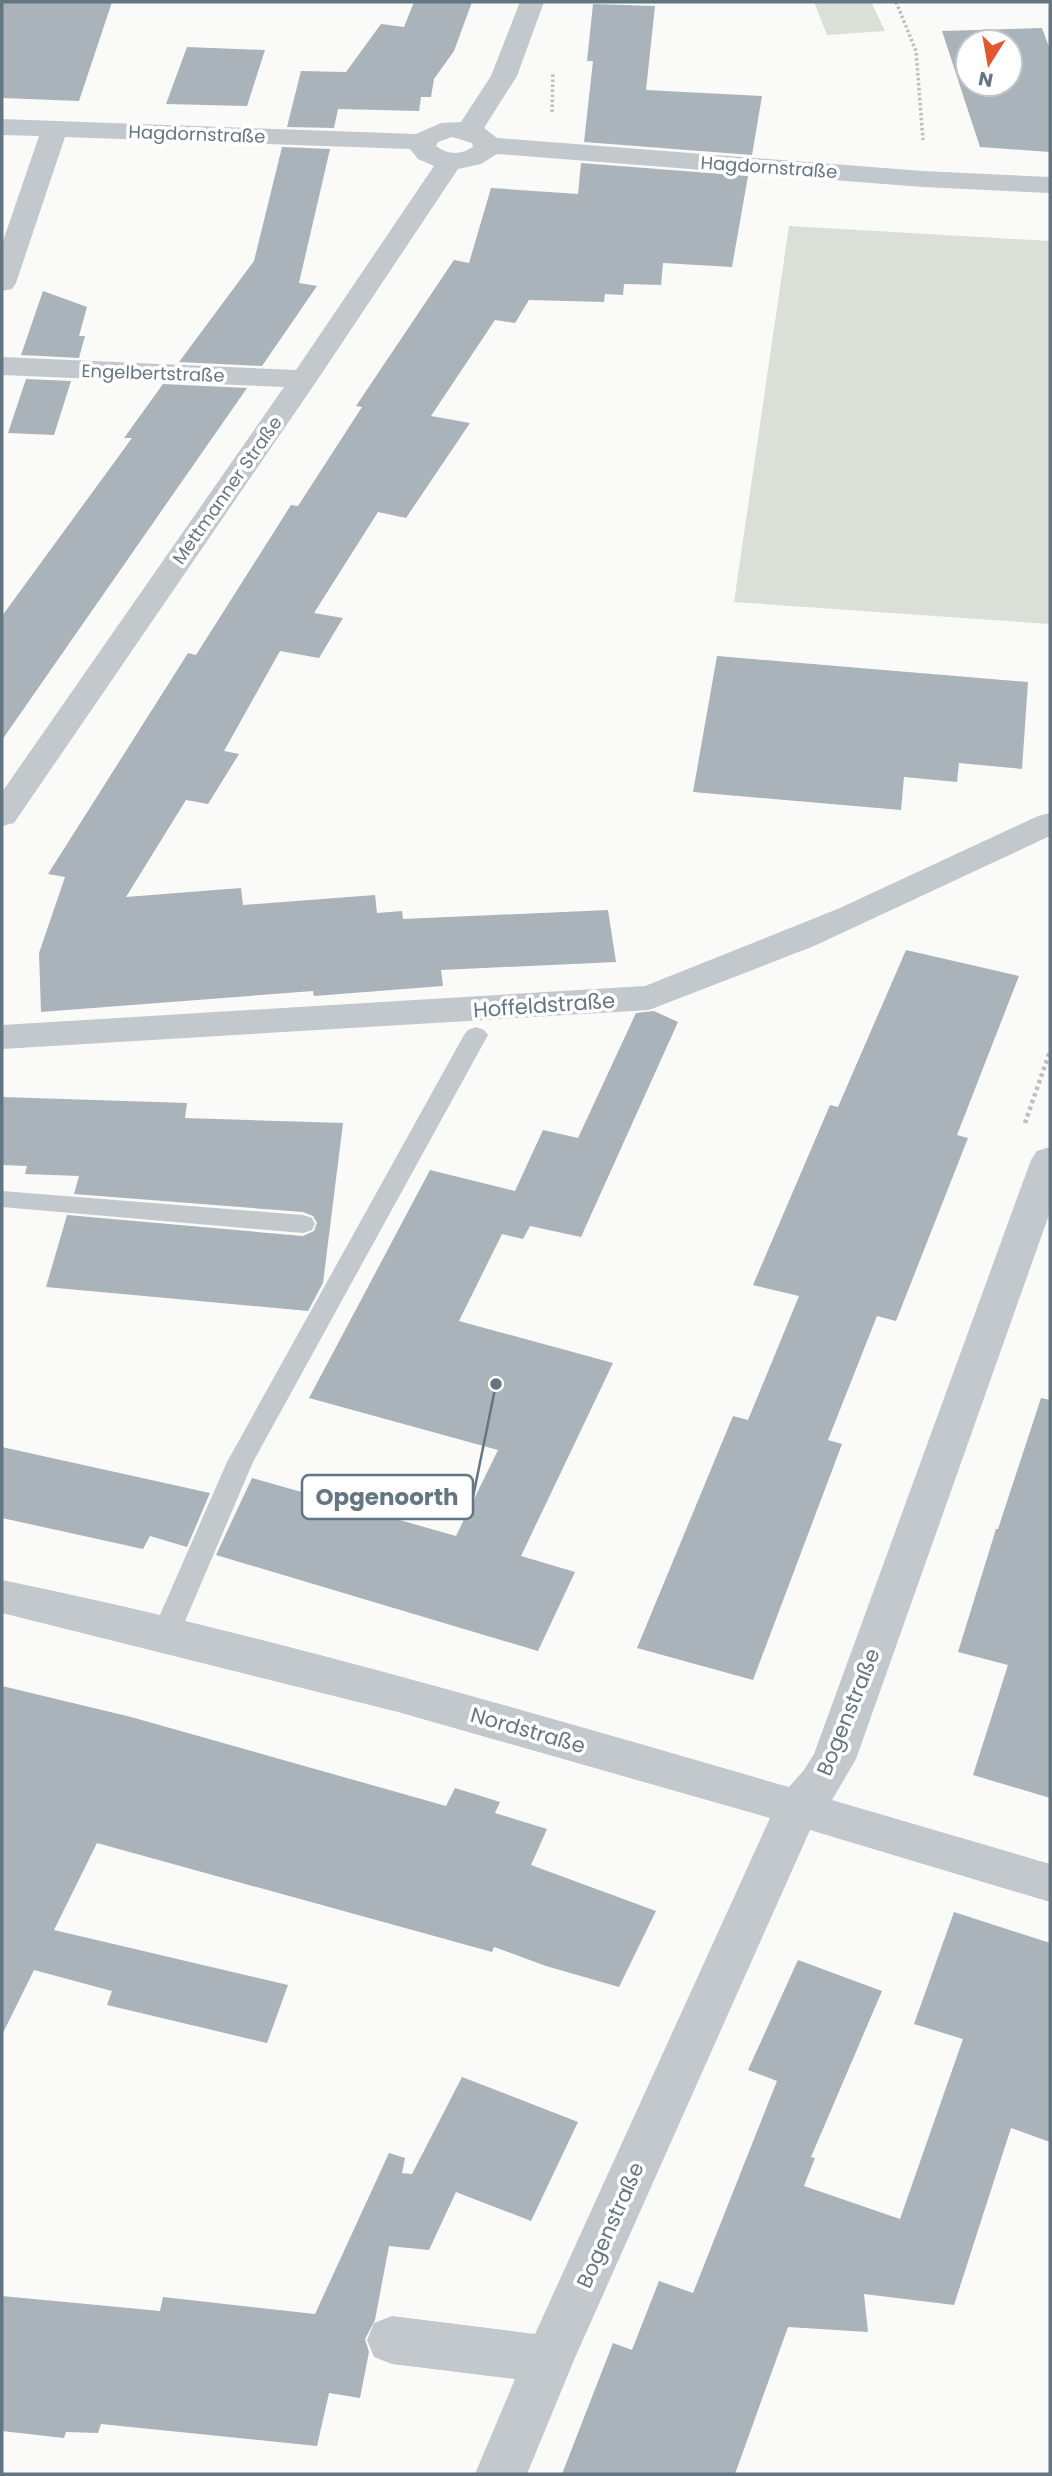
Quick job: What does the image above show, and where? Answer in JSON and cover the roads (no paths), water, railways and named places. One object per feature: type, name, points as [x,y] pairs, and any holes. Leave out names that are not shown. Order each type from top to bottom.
[{"type":"street","points":[[423,142],[422,147],[431,156],[450,161],[482,154],[478,138],[532,2]]},
{"type":"street","name":"Hagdornstraße","points":[[2,127],[423,142],[441,131],[478,138],[923,179],[1050,185]]},
{"type":"street","points":[[2,284],[55,129]]},
{"type":"street","name":"Mettmanner Straße","points":[[2,816],[304,379],[450,161]]},
{"type":"street","name":"Engelbertstraße","points":[[2,366],[304,379]]},
{"type":"street","name":"Hoffeldstraße","points":[[2,1037],[649,998],[742,964],[873,908],[1050,824]]},
{"type":"street","name":"Bogenstraße","points":[[501,2474],[549,2359],[797,1808],[820,1783],[834,1759],[1050,1160]]},
{"type":"street","name":"Nordstraße","points":[[2,1596],[166,1633],[351,1681],[1050,1883]]},
{"type":"street","points":[[392,2340],[549,2359]]},
{"type":"lane","points":[[166,1633],[240,1462],[476,1035]]},
{"type":"lane","points":[[2,1199],[303,1224]]},
{"type":"place","name":"Opgenoorth","points":[[496,1384]]}]
